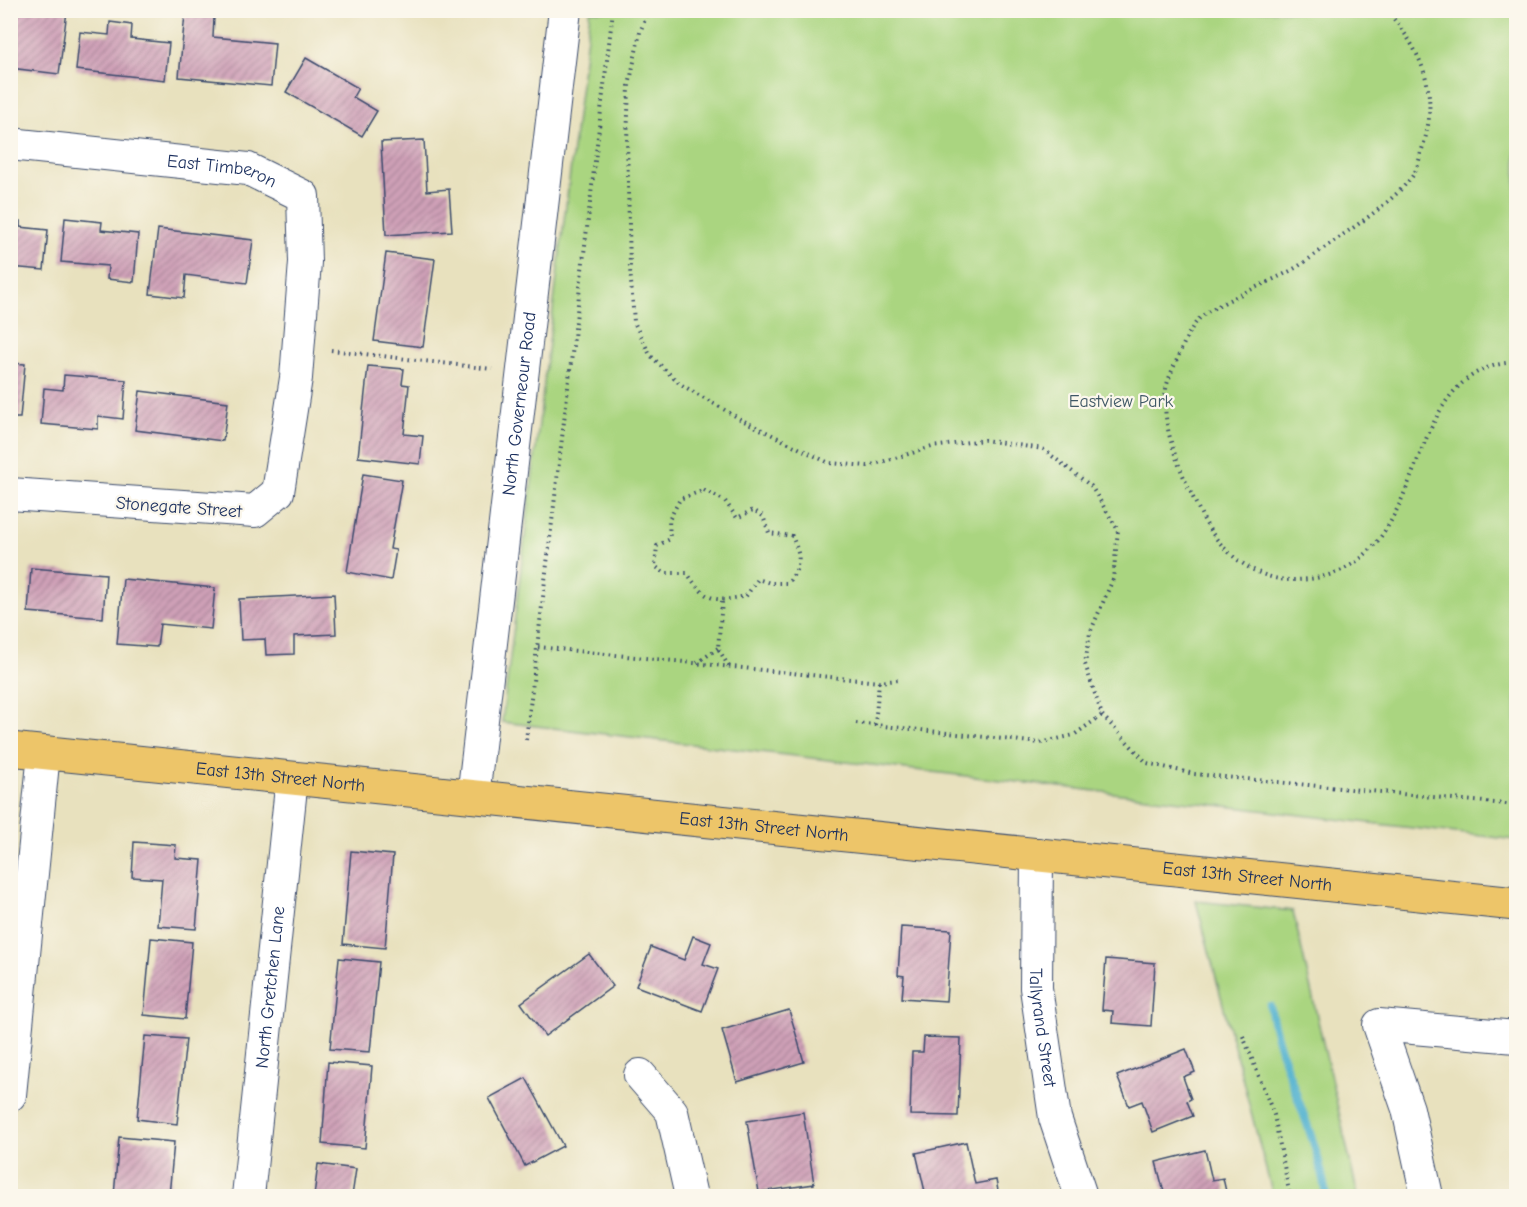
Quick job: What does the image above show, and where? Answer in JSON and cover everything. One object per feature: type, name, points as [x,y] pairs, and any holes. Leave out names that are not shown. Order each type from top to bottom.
[{"type":"main road","name":"East 13th Street North","points":[[10,749],[1516,904]]},
{"type":"street","name":"North Governeour Road","points":[[473,797],[565,10]]},
{"type":"street","name":"East Timberon","points":[[10,144],[248,169],[303,196],[305,262],[300,323]]},
{"type":"street","name":"Stonegate Street","points":[[10,494],[255,512],[278,492],[296,378],[300,323]]},
{"type":"street","points":[[10,1095],[44,753]]},
{"type":"street","name":"North Gretchen Lane","points":[[248,1197],[292,778]]},
{"type":"street","name":"Tallyrand Street","points":[[1037,854],[1036,988],[1055,1118],[1081,1197]]},
{"type":"street","points":[[1427,1197],[1408,1109],[1379,1025],[1516,1037]]},
{"type":"street","points":[[640,1075],[672,1112],[691,1197]]},
{"type":"path","points":[[525,740],[613,10]]},
{"type":"path","points":[[650,10],[640,32],[629,86],[627,141],[630,268],[634,322],[650,355],[680,384],[742,420],[829,463],[868,466],[932,447],[984,440],[1043,450],[1091,486],[1118,530],[1113,579],[1090,633],[1085,664],[1102,715],[1148,763],[1194,774],[1516,805]]},
{"type":"path","points":[[1386,10],[1416,52],[1429,84],[1429,129],[1413,176],[1382,207],[1290,271],[1201,316],[1185,338],[1167,387],[1166,420],[1188,487],[1208,528],[1227,551],[1256,573],[1291,580],[1334,575],[1375,548],[1404,498],[1436,414],[1455,388],[1493,363],[1516,362]]},
{"type":"path","points":[[331,350],[492,369]]},
{"type":"path","points":[[704,490],[725,501],[736,518],[753,510],[763,516],[769,533],[792,536],[799,553],[798,570],[788,583],[770,583],[758,579],[746,596],[722,602],[711,599],[696,586],[687,573],[664,573],[655,566],[657,546],[670,539],[669,520],[680,499],[704,490]]},
{"type":"path","points":[[722,602],[718,648],[729,667]]},
{"type":"path","points":[[538,647],[879,682],[898,680]]},
{"type":"path","points":[[697,663],[718,648]]},
{"type":"path","points":[[875,725],[879,682]]},
{"type":"path","points":[[856,723],[1040,742],[1074,735],[1102,715]]},
{"type":"path","points":[[1243,1036],[1274,1115],[1290,1197]]},
{"type":"green space","name":"Eastview Park","points":[[590,11],[1516,11],[1516,840],[502,722]]},
{"type":"green space","points":[[1196,901],[1293,911],[1358,1196],[1273,1196]]},
{"type":"building","points":[[10,10],[67,11],[59,74],[10,68]]},
{"type":"building","points":[[185,14],[214,17],[213,37],[275,43],[271,86],[179,77]]},
{"type":"building","points":[[110,22],[132,25],[131,39],[169,43],[165,80],[76,70],[80,32],[109,35]]},
{"type":"building","points":[[306,58],[358,88],[353,97],[377,111],[362,136],[286,92]]},
{"type":"building","points":[[424,140],[427,191],[449,189],[452,231],[386,235],[381,142]]},
{"type":"building","points":[[65,218],[102,222],[101,230],[138,234],[134,282],[107,279],[108,266],[61,262]]},
{"type":"building","points":[[10,220],[20,221],[20,227],[48,230],[44,270],[10,267]]},
{"type":"building","points":[[158,229],[253,240],[247,283],[186,275],[184,298],[150,294]]},
{"type":"building","points":[[386,253],[435,259],[423,347],[374,341]]},
{"type":"building","points":[[10,363],[25,364],[20,418],[10,418]]},
{"type":"building","points":[[368,366],[404,369],[402,384],[409,385],[404,434],[423,436],[420,464],[358,457]]},
{"type":"building","points":[[64,375],[126,380],[123,419],[98,416],[98,429],[41,424],[44,388],[63,390]]},
{"type":"building","points":[[140,391],[228,402],[223,441],[135,430]]},
{"type":"building","points":[[363,474],[402,480],[390,549],[396,550],[391,580],[347,572]]},
{"type":"building","points":[[31,568],[106,574],[103,618],[28,612]]},
{"type":"building","points":[[123,579],[215,588],[211,629],[160,624],[157,647],[117,644]]},
{"type":"building","points":[[334,594],[336,634],[294,636],[294,654],[266,655],[265,639],[241,640],[239,599]]},
{"type":"building","points":[[134,842],[176,845],[175,858],[202,860],[196,929],[158,926],[162,879],[132,877]]},
{"type":"building","points":[[351,851],[393,855],[385,948],[343,944]]},
{"type":"building","points":[[901,927],[951,930],[946,1001],[902,998],[904,976],[898,975]]},
{"type":"building","points":[[693,936],[711,943],[703,964],[718,969],[702,1011],[636,986],[651,947],[684,960]]},
{"type":"building","points":[[151,938],[192,942],[185,1019],[144,1015]]},
{"type":"building","points":[[589,954],[613,986],[545,1036],[521,1003]]},
{"type":"building","points":[[339,958],[379,962],[370,1052],[330,1049]]},
{"type":"building","points":[[1106,959],[1155,963],[1151,1026],[1112,1023],[1113,1011],[1102,1010]]},
{"type":"building","points":[[789,1010],[804,1062],[737,1082],[722,1030]]},
{"type":"building","points":[[145,1036],[186,1039],[177,1124],[137,1119]]},
{"type":"building","points":[[924,1037],[961,1038],[958,1116],[910,1115],[912,1052],[923,1052]]},
{"type":"building","points":[[1186,1049],[1195,1072],[1183,1077],[1191,1099],[1187,1101],[1193,1116],[1153,1132],[1142,1101],[1129,1106],[1117,1076]]},
{"type":"building","points":[[328,1062],[372,1066],[365,1148],[322,1144]]},
{"type":"building","points":[[526,1078],[563,1146],[525,1166],[489,1098]]},
{"type":"building","points":[[803,1112],[814,1184],[759,1192],[747,1121]]},
{"type":"building","points":[[119,1137],[174,1142],[169,1196],[114,1196]]},
{"type":"building","points":[[966,1142],[975,1184],[996,1180],[999,1196],[926,1196],[916,1153]]},
{"type":"building","points":[[1205,1150],[1212,1180],[1223,1178],[1227,1196],[1165,1196],[1156,1162]]},
{"type":"building","points":[[318,1164],[356,1169],[352,1196],[314,1196]]},
{"type":"waterway","points":[[1270,1006],[1282,1054],[1315,1148],[1326,1196]]}]
